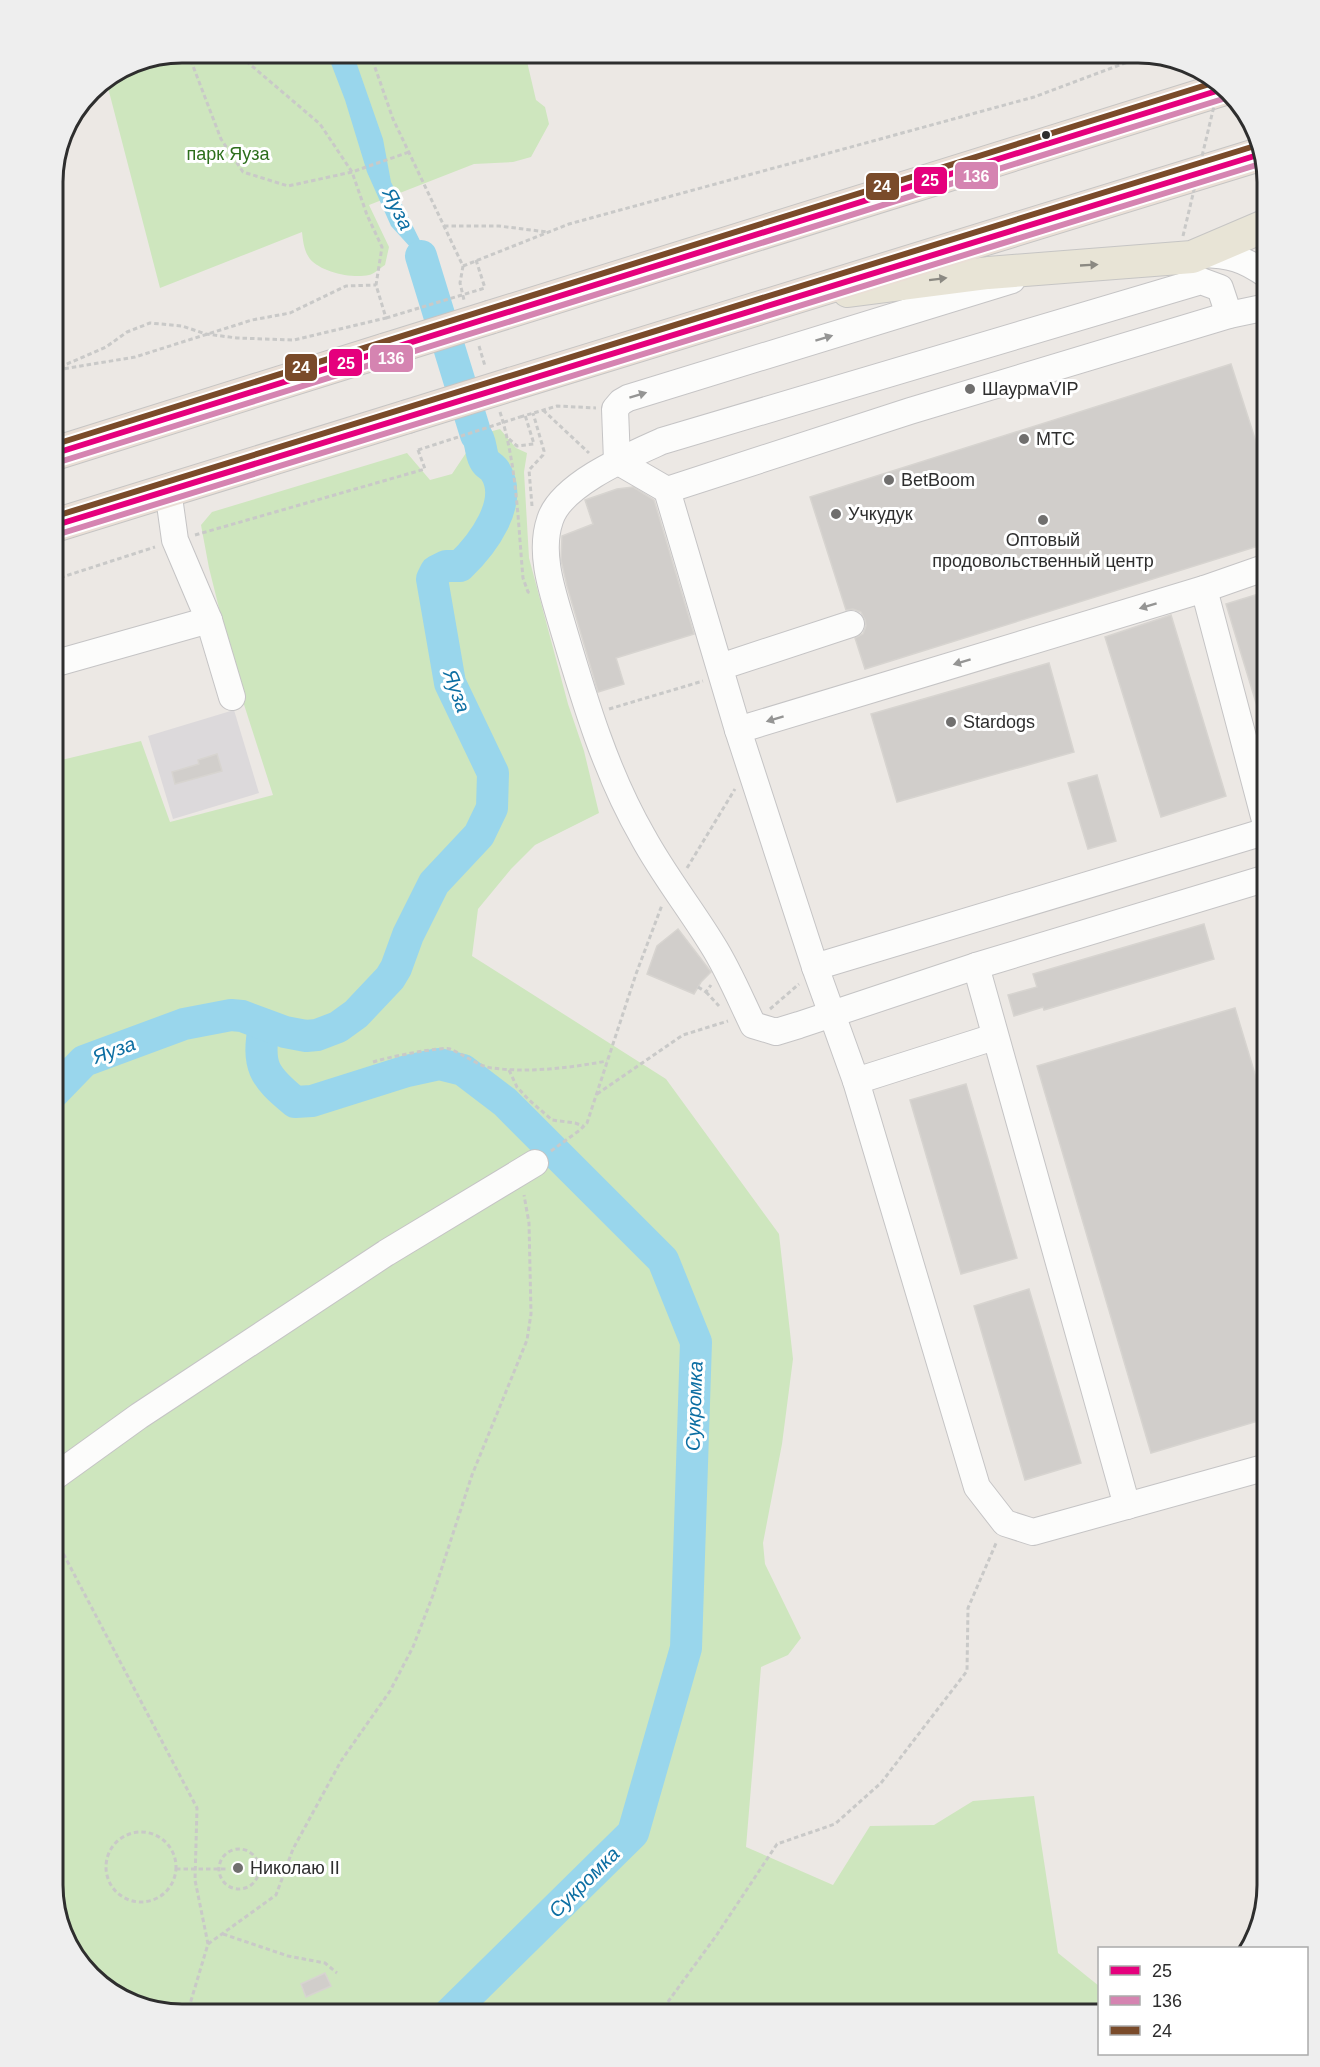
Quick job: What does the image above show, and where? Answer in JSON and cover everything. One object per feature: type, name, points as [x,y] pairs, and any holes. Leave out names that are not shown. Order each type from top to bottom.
[{"type":"highway","points":[[63,450],[386,334],[480,314],[1214,92]]},
{"type":"highway","points":[[63,523],[1254,156]]},
{"type":"main road","points":[[1096,129],[1206,85]]},
{"type":"main road","points":[[796,297],[988,273],[1168,260],[1192,245],[1257,228]]},
{"type":"lane","points":[[1192,245],[1227,255],[1257,268]]},
{"type":"lane","points":[[617,461],[615,409],[628,398],[1043,270]]},
{"type":"lane","points":[[1229,315],[1220,288],[1201,281],[662,441],[617,461],[572,490],[555,509],[550,519],[546,552],[549,573],[589,715],[622,797],[643,838],[714,946],[753,1024],[776,1032],[976,966],[1257,881]]},
{"type":"lane","points":[[667,490],[910,411],[1229,315],[1257,309]]},
{"type":"lane","points":[[617,461],[667,490],[714,673],[738,730],[809,973],[831,1014],[856,1081],[977,1487],[1005,1523],[1033,1532],[1257,1470]]},
{"type":"lane","points":[[168,490],[176,540],[209,620],[232,697]]},
{"type":"lane","points":[[738,730],[1204,589],[1257,571]]},
{"type":"lane","points":[[1204,589],[1257,789]]},
{"type":"lane","points":[[63,661],[209,620]]},
{"type":"lane","points":[[714,673],[851,624]]},
{"type":"lane","points":[[809,973],[1257,833]]},
{"type":"lane","points":[[976,966],[1127,1506]]},
{"type":"lane","points":[[856,1081],[994,1037]]},
{"type":"lane","points":[[63,1470],[139,1416],[386,1252],[526,1168]]},
{"type":"path","points":[[192,63],[221,139],[243,172],[288,186],[352,172],[409,152]]},
{"type":"path","points":[[247,63],[320,124],[352,172],[367,215],[382,247],[376,285],[386,334]]},
{"type":"path","points":[[374,63],[393,119],[463,266],[460,284],[480,314]]},
{"type":"path","points":[[463,266],[569,225],[1034,97],[1125,63]]},
{"type":"path","points":[[1192,245],[1217,94]]},
{"type":"path","points":[[444,226],[499,226],[549,232]]},
{"type":"path","points":[[476,260],[480,314],[509,440],[523,578]]},
{"type":"path","points":[[63,368],[135,357],[252,320],[290,313],[346,286],[376,285]]},
{"type":"path","points":[[63,366],[106,347],[127,332],[150,323],[182,326],[206,334],[237,338],[294,340],[386,334],[480,314]]},
{"type":"path","points":[[63,577],[176,540],[425,469],[418,450],[525,415],[557,406],[615,409]]},
{"type":"path","points":[[509,440],[517,446],[534,444],[525,415]]},
{"type":"path","points":[[589,715],[714,673]]},
{"type":"path","points":[[208,1944],[276,1895],[293,1849],[336,1771],[390,1691],[413,1647],[433,1595],[472,1475],[527,1340],[531,1314],[526,1168],[586,1123],[663,903],[675,888],[740,780]]},
{"type":"path","points":[[595,1095],[683,1035],[733,1019],[753,1024],[809,973]]},
{"type":"path","points":[[373,1062],[391,1056],[446,1048],[468,1056],[488,1068],[509,1070],[570,1068],[607,1061]]},
{"type":"path","points":[[509,1070],[523,1094],[552,1120],[575,1123],[582,1128]]},
{"type":"path","points":[[666,2004],[716,1936],[777,1844],[835,1824],[881,1783],[968,1671],[968,1608],[1005,1523]]},
{"type":"path","points":[[63,1555],[197,1808],[195,1880],[208,1944],[190,2004]]},
{"type":"path","points":[[137,1832],[150,1833],[161,1838],[170,1846],[175,1857],[176,1869],[174,1881],[168,1890],[159,1897],[138,1902],[128,1900],[111,1886],[106,1864],[109,1853],[116,1842],[126,1835],[137,1832]]},
{"type":"path","points":[[239,1848],[255,1857],[259,1870],[253,1882],[241,1888],[234,1888],[223,1881],[219,1869],[219,1862],[227,1852],[239,1848]]},
{"type":"path","points":[[176,1869],[228,1869]]},
{"type":"path","points":[[223,1934],[288,1956],[325,1963],[337,1974]]},
{"type":"shaded area","points":[[234,710],[259,793],[173,819],[148,736]]},
{"type":"green space","name":"парк Яуза","points":[[175,63],[527,63],[536,100],[545,107],[549,124],[531,157],[513,162],[474,164],[369,205],[389,247],[385,265],[371,274],[346,275],[321,268],[306,253],[302,232],[160,288],[108,89],[116,83],[151,67]]},
{"type":"green space","points":[[500,429],[516,448],[527,453],[524,472],[529,558],[568,704],[584,751],[599,813],[535,845],[511,869],[478,909],[472,956],[666,1079],[779,1234],[793,1359],[782,1444],[763,1543],[765,1564],[801,1638],[788,1655],[761,1667],[746,1847],[833,1885],[870,1826],[934,1825],[973,1801],[1034,1796],[1058,1953],[1098,1985],[1098,2004],[175,2004],[144,1998],[116,1984],[83,1951],[69,1923],[63,1892],[63,760],[141,741],[170,822],[273,795],[240,692],[209,568],[201,525],[212,512],[407,453],[430,480],[452,474],[466,453],[463,439]]},
{"type":"water","points":[[331,63],[356,63],[383,139],[391,182],[432,265],[433,278],[439,296],[422,301],[422,285],[415,273],[412,249],[391,226],[367,172]]},
{"type":"building","name":"Оптовый продовольственный центр","points":[[1231,364],[1257,445],[1257,546],[865,669],[855,638],[863,634],[866,626],[865,620],[861,612],[853,609],[846,610],[810,497]]},
{"type":"building","points":[[633,487],[654,500],[694,634],[616,658],[624,684],[598,692],[561,560],[562,536],[593,524],[585,500],[617,489]]},
{"type":"building","points":[[1257,594],[1257,706],[1226,604]]},
{"type":"building","points":[[1171,615],[1226,796],[1161,817],[1105,637]]},
{"type":"building","points":[[1049,663],[1074,752],[897,802],[871,714]]},
{"type":"building","points":[[217,754],[222,771],[175,784],[172,772],[199,764],[198,760]]},
{"type":"building","points":[[1097,775],[1116,841],[1088,849],[1068,783]]},
{"type":"building","points":[[1204,924],[1214,959],[1044,1010],[1043,1007],[1014,1016],[1008,995],[1037,987],[1033,974]]},
{"type":"building","points":[[678,929],[711,972],[694,994],[647,974],[657,946]]},
{"type":"building","points":[[1235,1008],[1257,1081],[1257,1421],[1151,1453],[1037,1066]]},
{"type":"building","points":[[966,1084],[1017,1258],[961,1274],[910,1100]]},
{"type":"building","points":[[1029,1289],[1081,1463],[1025,1480],[974,1306]]},
{"type":"building","points":[[325,1973],[331,1986],[306,1997],[301,1984]]},
{"type":"waterway","name":"Яуза","points":[[63,1083],[84,1061],[184,1024],[231,1015],[242,1016],[285,1032],[306,1036],[317,1035],[338,1027],[356,1014],[390,978],[434,883],[479,835],[492,808],[493,773],[450,683],[432,579],[436,571],[446,566],[460,566],[478,547],[499,509],[500,483],[494,470],[483,458],[421,256]]},
{"type":"waterway","name":"Сукромка","points":[[264,1025],[261,1051],[265,1069],[276,1085],[295,1102],[312,1101],[407,1071],[439,1064],[463,1070],[505,1102],[663,1260],[696,1342],[686,1648],[633,1833],[459,2004]]},
{"type":"transit line","name":"24","points":[[63,442],[1206,85]]},
{"type":"transit line","name":"25","points":[[63,451],[1214,92]]},
{"type":"transit line","name":"136","points":[[63,461],[1222,99]]},
{"type":"transit line","name":"24","points":[[63,514],[1252,147]]},
{"type":"transit line","name":"25","points":[[63,523],[1254,156]]},
{"type":"transit line","name":"136","points":[[63,533],[1256,165]]},
{"type":"place","name":"ШаурмаVIP","points":[[970,389]]},
{"type":"place","name":"МТС","points":[[1024,439]]},
{"type":"place","name":"BetBoom","points":[[889,480]]},
{"type":"place","name":"Учкудук","points":[[836,514]]},
{"type":"place","name":"Оптовый продовольственный центр","points":[[1043,520]]},
{"type":"place","name":"Stardogs","points":[[951,722]]},
{"type":"place","name":"Николаю II","points":[[238,1868]]}]
